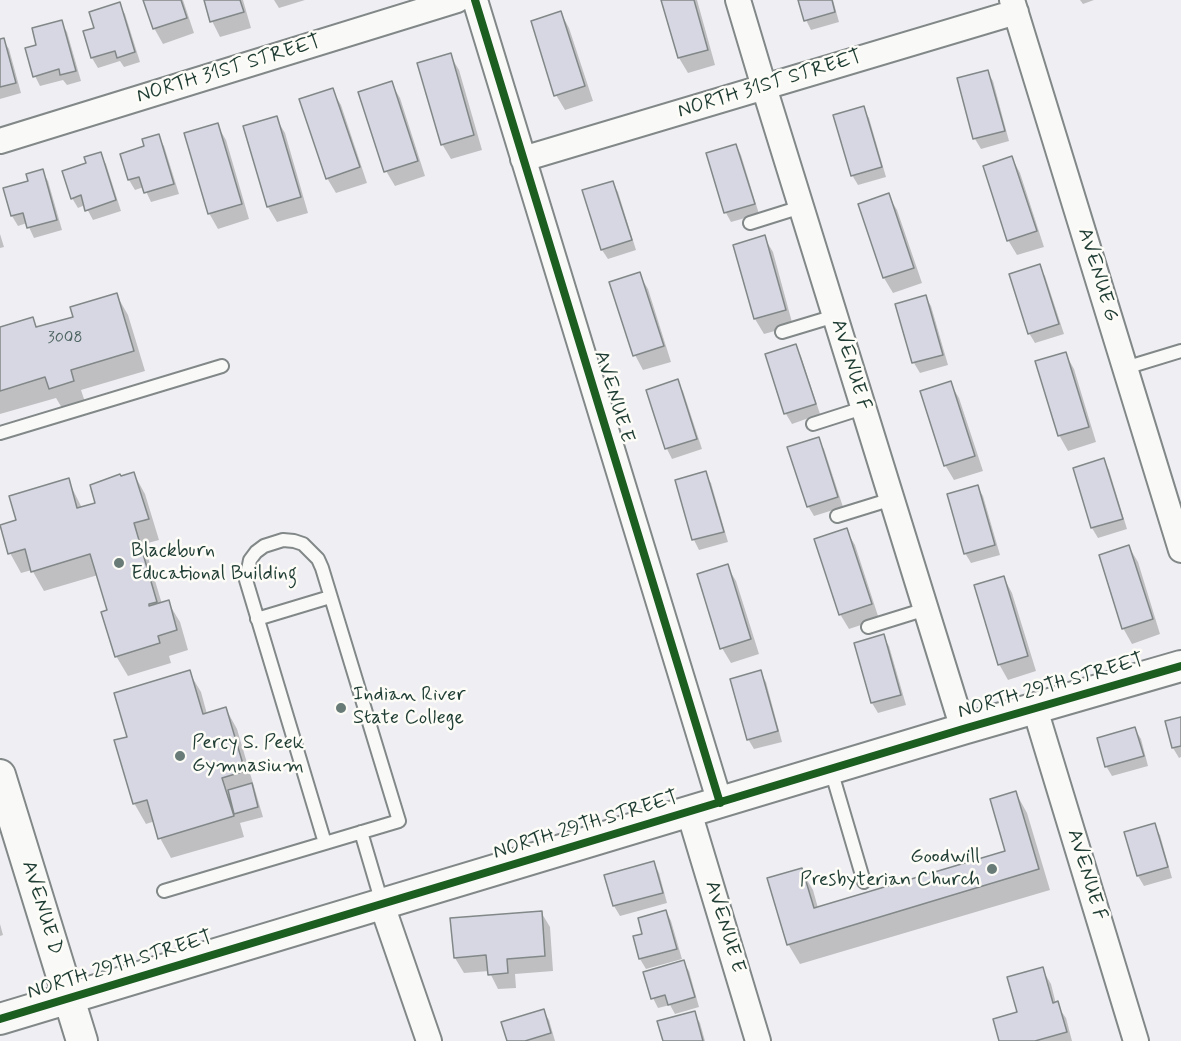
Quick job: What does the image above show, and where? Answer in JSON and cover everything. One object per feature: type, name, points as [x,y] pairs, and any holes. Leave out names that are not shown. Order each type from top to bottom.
[{"type":"street","name":"NORTH 31ST STREET","points":[[0,141],[457,0]]},
{"type":"street","name":"AVENUE E","points":[[475,0],[720,803]]},
{"type":"street","name":"AVENUE F","points":[[738,0],[963,729]]},
{"type":"street","name":"NORTH 31ST STREET","points":[[524,159],[764,87],[1014,6]]},
{"type":"street","name":"AVENUE G","points":[[1014,6],[1181,550]]},
{"type":"street","name":"NORTH 29TH STREET","points":[[0,1019],[963,729],[1181,666]]},
{"type":"street","name":"AVENUE F","points":[[1035,709],[1136,1041]]},
{"type":"street","name":"AVENUE D","points":[[0,775],[13,832],[82,1041]]},
{"type":"street","name":"AVENUE E","points":[[689,812],[758,1041]]},
{"type":"street","points":[[382,904],[429,1041]]},
{"type":"lane","points":[[750,223],[801,207]]},
{"type":"lane","points":[[782,332],[835,316]]},
{"type":"lane","points":[[1125,368],[1181,351]]},
{"type":"lane","points":[[0,433],[222,366]]},
{"type":"lane","points":[[813,424],[863,408]]},
{"type":"lane","points":[[837,516],[891,500]]},
{"type":"lane","points":[[164,891],[399,821],[322,568],[311,551],[294,541],[273,541],[256,552],[247,570],[248,590],[325,843]]},
{"type":"lane","points":[[256,619],[330,597]]},
{"type":"lane","points":[[868,627],[926,609]]},
{"type":"lane","points":[[831,770],[864,882]]},
{"type":"lane","points":[[361,832],[382,904]]},
{"type":"building","points":[[143,0],[181,0],[187,18],[153,29]]},
{"type":"building","points":[[204,0],[240,0],[244,12],[210,22]]},
{"type":"building","points":[[661,0],[694,0],[708,50],[678,58]]},
{"type":"building","points":[[798,0],[832,0],[835,12],[804,21]]},
{"type":"building","points":[[120,2],[135,52],[117,58],[115,51],[91,58],[83,31],[94,28],[89,12]]},
{"type":"building","points":[[561,11],[585,86],[554,96],[531,21]]},
{"type":"building","points":[[62,20],[76,71],[60,75],[59,69],[33,77],[25,48],[36,45],[32,28]]},
{"type":"building","points":[[4,38],[16,83],[0,87],[0,39]]},
{"type":"building","points":[[451,53],[474,135],[441,145],[417,63]]},
{"type":"building","points":[[988,70],[1005,131],[973,139],[957,78]]},
{"type":"building","points":[[392,81],[418,161],[384,172],[358,92]]},
{"type":"building","points":[[333,88],[360,167],[326,179],[299,99]]},
{"type":"building","points":[[864,106],[882,167],[851,176],[833,115]]},
{"type":"building","points":[[277,116],[301,197],[267,207],[243,126]]},
{"type":"building","points":[[218,123],[242,204],[208,214],[184,133]]},
{"type":"building","points":[[159,134],[174,184],[144,193],[139,177],[128,180],[120,154],[144,146],[142,139]]},
{"type":"building","points":[[736,144],[755,204],[724,213],[706,153]]},
{"type":"building","points":[[101,152],[116,200],[85,211],[81,195],[71,199],[62,171],[86,163],[84,157]]},
{"type":"building","points":[[1012,156],[1037,231],[1007,241],[983,166]]},
{"type":"building","points":[[43,169],[57,220],[27,228],[23,213],[11,216],[3,188],[28,181],[26,174]]},
{"type":"building","points":[[613,181],[632,240],[601,250],[582,190]]},
{"type":"building","points":[[889,193],[914,268],[883,278],[858,204]]},
{"type":"building","points":[[765,235],[786,310],[754,319],[733,245]]},
{"type":"building","points":[[1040,264],[1059,324],[1028,334],[1009,274]]},
{"type":"building","points":[[640,272],[664,346],[633,356],[609,282]]},
{"type":"building","points":[[117,293],[134,351],[71,370],[74,381],[49,389],[45,377],[0,391],[0,327],[33,317],[36,327],[73,317],[70,307]]},
{"type":"building","points":[[926,295],[943,355],[912,363],[895,304]]},
{"type":"building","points":[[796,344],[816,404],[784,414],[765,354]]},
{"type":"building","points":[[1066,352],[1089,427],[1058,436],[1035,361]]},
{"type":"building","points":[[678,379],[697,439],[665,449],[646,390]]},
{"type":"building","points":[[951,381],[975,456],[944,466],[920,391]]},
{"type":"building","points":[[819,437],[838,497],[807,507],[787,447]]},
{"type":"building","points":[[1104,458],[1123,519],[1091,528],[1073,468]]},
{"type":"building","points":[[706,471],[724,532],[692,540],[675,480]]},
{"type":"building","name":"Blackburn Educational Building","points":[[134,472],[149,519],[134,523],[157,602],[149,606],[169,600],[177,630],[158,636],[160,643],[115,657],[101,612],[107,610],[90,554],[31,572],[25,549],[8,554],[0,525],[16,520],[9,496],[69,478],[77,508],[95,503],[90,485],[120,474],[121,476]]},
{"type":"building","points":[[978,485],[995,545],[964,554],[947,494]]},
{"type":"building","points":[[847,528],[872,604],[839,615],[814,539]]},
{"type":"building","points":[[1129,545],[1153,619],[1122,629],[1099,555]]},
{"type":"building","points":[[728,564],[751,639],[720,649],[697,574]]},
{"type":"building","points":[[1004,576],[1028,656],[998,665],[974,585]]},
{"type":"building","points":[[884,634],[901,695],[871,703],[854,643]]},
{"type":"building","name":"Percy S. Peek Gymnasium","points":[[190,670],[203,714],[226,707],[245,771],[222,778],[234,816],[158,839],[147,800],[133,804],[114,740],[127,737],[114,693]]},
{"type":"building","points":[[761,670],[778,731],[747,740],[730,679]]},
{"type":"building","points":[[1181,717],[1181,746],[1172,748],[1165,721]]},
{"type":"building","points":[[1135,727],[1144,756],[1105,767],[1097,738]]},
{"type":"building","points":[[252,783],[258,807],[234,814],[228,790]]},
{"type":"building","name":"Goodwill Presbyterian Church","points":[[1016,791],[1039,869],[787,945],[767,878],[802,868],[814,908],[1005,851],[990,799]]},
{"type":"building","points":[[1155,823],[1168,867],[1137,876],[1124,832]]},
{"type":"building","points":[[654,861],[663,893],[613,906],[604,875]]},
{"type":"building","points":[[666,910],[677,949],[639,959],[633,936],[642,934],[638,918]]},
{"type":"building","points":[[542,911],[545,956],[507,959],[508,973],[488,975],[486,955],[454,958],[450,918]]},
{"type":"building","points":[[684,960],[695,997],[668,1005],[665,995],[651,999],[643,972]]},
{"type":"building","points":[[1043,967],[1053,1003],[1058,1001],[1067,1032],[1035,1041],[999,1041],[993,1019],[1017,1012],[1007,977]]},
{"type":"building","points":[[544,1009],[551,1033],[525,1041],[507,1041],[501,1022]]},
{"type":"building","points":[[695,1011],[703,1041],[663,1041],[657,1021]]},
{"type":"cycle path","points":[[475,0],[720,803]]},
{"type":"cycle path","points":[[0,1019],[963,729],[1181,666]]},
{"type":"place","name":"Blackburn Educational Building","points":[[119,563]]},
{"type":"place","name":"Indian River State College","points":[[341,708]]},
{"type":"place","name":"Percy S. Peek Gymnasium","points":[[180,756]]},
{"type":"place","name":"Goodwill Presbyterian Church","points":[[992,869]]}]
